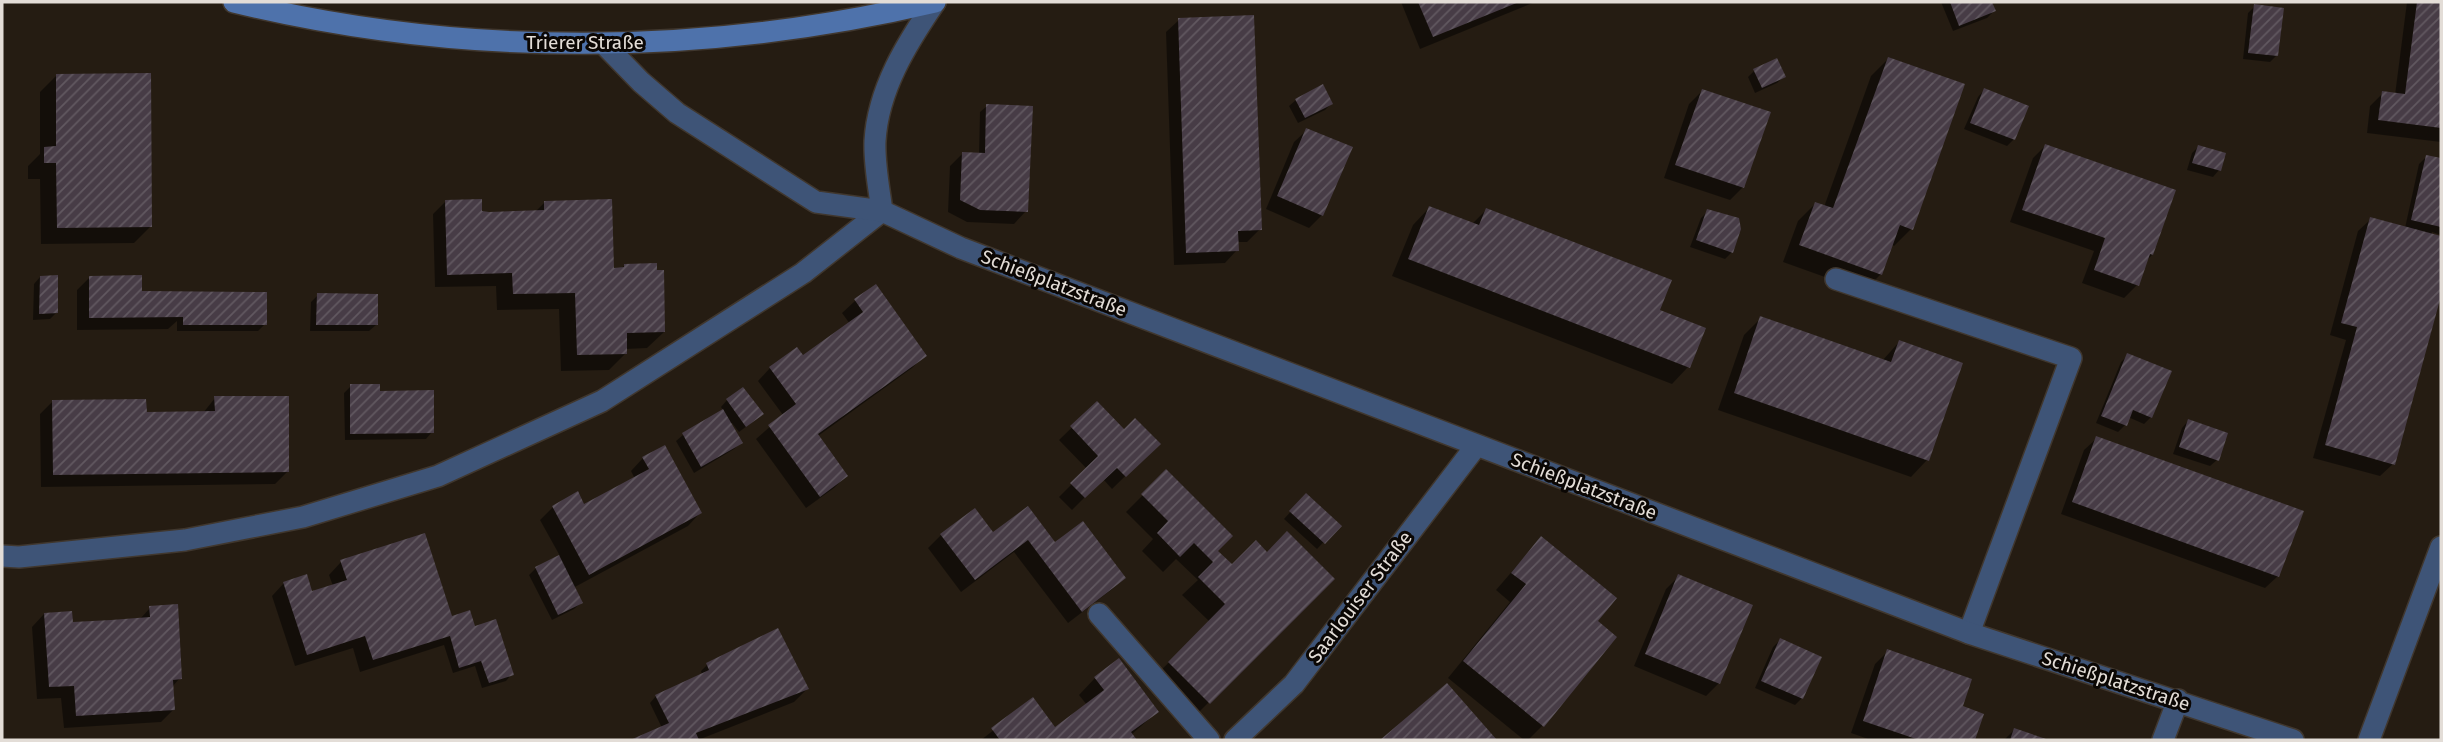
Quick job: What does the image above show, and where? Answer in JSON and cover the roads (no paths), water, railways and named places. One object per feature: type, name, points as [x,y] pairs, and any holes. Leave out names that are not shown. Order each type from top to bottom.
[{"type":"main road","name":"Trierer Straße","points":[[234,2],[277,12],[433,35],[527,43],[604,44],[750,35],[864,18],[935,2]]},
{"type":"street","points":[[2,556],[19,557],[185,540],[303,517],[438,476],[602,401],[803,273],[882,211],[876,166],[877,119],[897,63],[935,2]]},
{"type":"street","name":"Schießplatzstraße","points":[[604,44],[677,113],[816,202],[882,211],[974,253],[1969,633],[2293,740]]},
{"type":"street","points":[[1836,279],[2071,358],[1969,633]]},
{"type":"street","name":"Saarlouiser Straße","points":[[1235,740],[1294,684],[1476,446]]},
{"type":"street","points":[[2369,740],[2441,547]]},
{"type":"street","points":[[1099,614],[1209,740]]},
{"type":"street","points":[[2163,740],[2178,701]]}]
